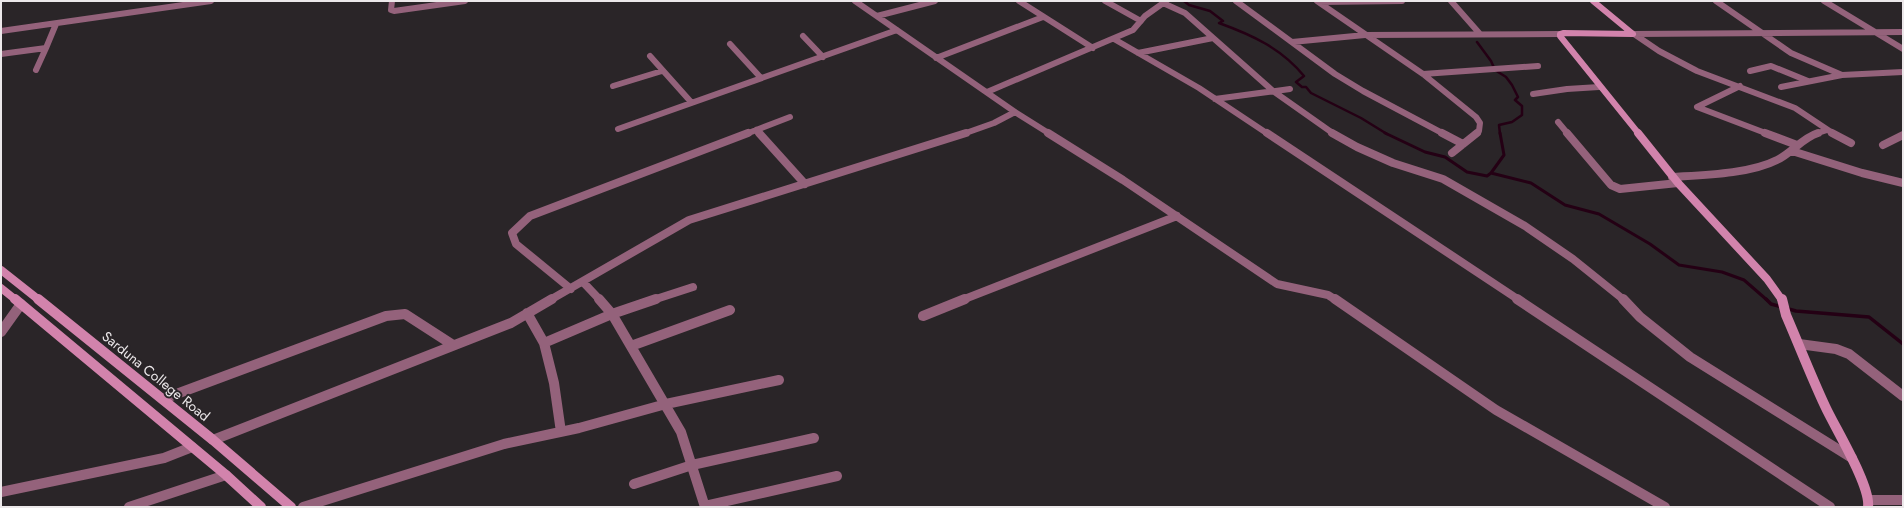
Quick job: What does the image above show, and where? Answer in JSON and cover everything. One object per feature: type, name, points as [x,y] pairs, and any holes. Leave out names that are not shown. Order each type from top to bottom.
[{"type":"street","points":[[1,31],[211,1]]},
{"type":"street","points":[[392,1],[391,10],[394,11],[465,1]]},
{"type":"street","points":[[855,1],[1015,112],[1123,180],[1277,284],[1328,295],[1496,410],[1665,507]]},
{"type":"street","points":[[877,16],[921,3],[935,1]]},
{"type":"street","points":[[1019,1],[1093,48]]},
{"type":"street","points":[[1105,1],[1141,22]]},
{"type":"street","points":[[1236,1],[1335,74],[1363,91],[1463,144]]},
{"type":"street","points":[[1318,2],[1402,1]]},
{"type":"street","points":[[1451,1],[1480,34]]},
{"type":"street","points":[[1592,1],[1633,34],[1659,52],[1711,76],[1795,108],[1827,130],[1851,143]]},
{"type":"street","points":[[1716,1],[1791,53],[1842,75]]},
{"type":"street","points":[[1824,1],[1903,49]]},
{"type":"street","points":[[987,92],[1133,30],[1145,16],[1165,2],[1185,13],[1273,90],[1327,130],[1357,147],[1393,163],[1443,179],[1525,226],[1573,259],[1626,302],[1640,317],[1690,358],[1852,458]]},
{"type":"street","points":[[1318,2],[1423,74],[1476,117],[1480,123],[1478,131],[1452,153]]},
{"type":"street","points":[[936,58],[1043,17]]},
{"type":"street","points":[[36,70],[56,24]]},
{"type":"street","points":[[618,129],[897,30]]},
{"type":"street","points":[[1292,42],[1365,35],[1903,32]]},
{"type":"street","points":[[1560,34],[1599,86],[1672,177],[1767,279],[1781,297],[1825,406],[1852,458],[1869,504],[1903,500]]},
{"type":"street","points":[[803,36],[823,57]]},
{"type":"street","points":[[1138,53],[1213,38]]},
{"type":"street","points":[[1114,39],[1215,99],[1830,507]]},
{"type":"street","points":[[730,44],[761,78]]},
{"type":"street","points":[[1,54],[46,48]]},
{"type":"street","points":[[650,56],[691,102]]},
{"type":"street","points":[[1423,74],[1538,66]]},
{"type":"street","points":[[1750,71],[1771,66],[1808,82]]},
{"type":"street","points":[[613,86],[662,71]]},
{"type":"street","points":[[1781,87],[1842,75],[1903,72]]},
{"type":"street","points":[[1533,94],[1599,86]]},
{"type":"street","points":[[1740,86],[1697,107],[1797,145]]},
{"type":"street","points":[[1215,99],[1273,90],[1290,89]]},
{"type":"street","points":[[213,440],[512,322],[583,282],[669,230],[689,220],[943,141],[994,123],[1015,112]]},
{"type":"street","points":[[571,289],[516,244],[512,233],[519,224],[530,216],[790,117]]},
{"type":"street","points":[[1558,122],[1611,185],[1620,189],[1678,183]]},
{"type":"street","points":[[756,130],[805,184]]},
{"type":"street","points":[[1672,177],[1712,174],[1757,167],[1778,160],[1792,151],[1797,145],[1811,135],[1827,130]]},
{"type":"street","points":[[1883,145],[1903,135]]},
{"type":"street","points":[[1792,151],[1903,184]]},
{"type":"street","points":[[923,316],[1177,216]]},
{"type":"street","name":"Sarduna College Road","points":[[1,270],[213,440],[290,507]]},
{"type":"street","points":[[583,282],[612,314],[666,404],[681,432],[705,506],[837,476]]},
{"type":"street","points":[[544,343],[612,314],[693,287]]},
{"type":"street","points":[[1,288],[226,475],[261,507]]},
{"type":"street","points":[[1,332],[21,304]]},
{"type":"street","points":[[631,346],[730,310]]},
{"type":"street","points":[[528,313],[544,343],[554,383],[561,432]]},
{"type":"street","points":[[163,400],[386,316],[405,314],[453,345]]},
{"type":"street","points":[[1799,344],[1836,349],[1849,354],[1903,396]]},
{"type":"street","points":[[304,507],[504,444],[561,432],[666,404],[779,380]]},
{"type":"street","points":[[634,484],[692,465],[814,438]]},
{"type":"street","points":[[2,489],[164,458],[192,447]]},
{"type":"street","points":[[129,507],[226,475]]},
{"type":"waterway","points":[[1184,1],[1189,5],[1210,11],[1223,21],[1219,23],[1243,32],[1276,50],[1295,66],[1304,76],[1296,82],[1302,87],[1306,87],[1311,93],[1361,118],[1387,134]]},
{"type":"waterway","points":[[1477,42],[1491,61],[1495,70],[1506,77],[1512,85],[1518,97],[1515,100],[1522,106],[1522,115],[1512,122],[1499,125],[1500,134]]},
{"type":"waterway","points":[[1491,173],[1504,155],[1500,133]]},
{"type":"waterway","points":[[1387,134],[1425,152],[1445,157],[1467,172],[1487,176],[1491,173]]},
{"type":"waterway","points":[[1491,173],[1531,183],[1565,205],[1599,214],[1650,244],[1679,265],[1722,272],[1744,280],[1767,300]]},
{"type":"waterway","points":[[1767,300],[1771,304],[1796,311],[1869,317],[1903,344]]}]
